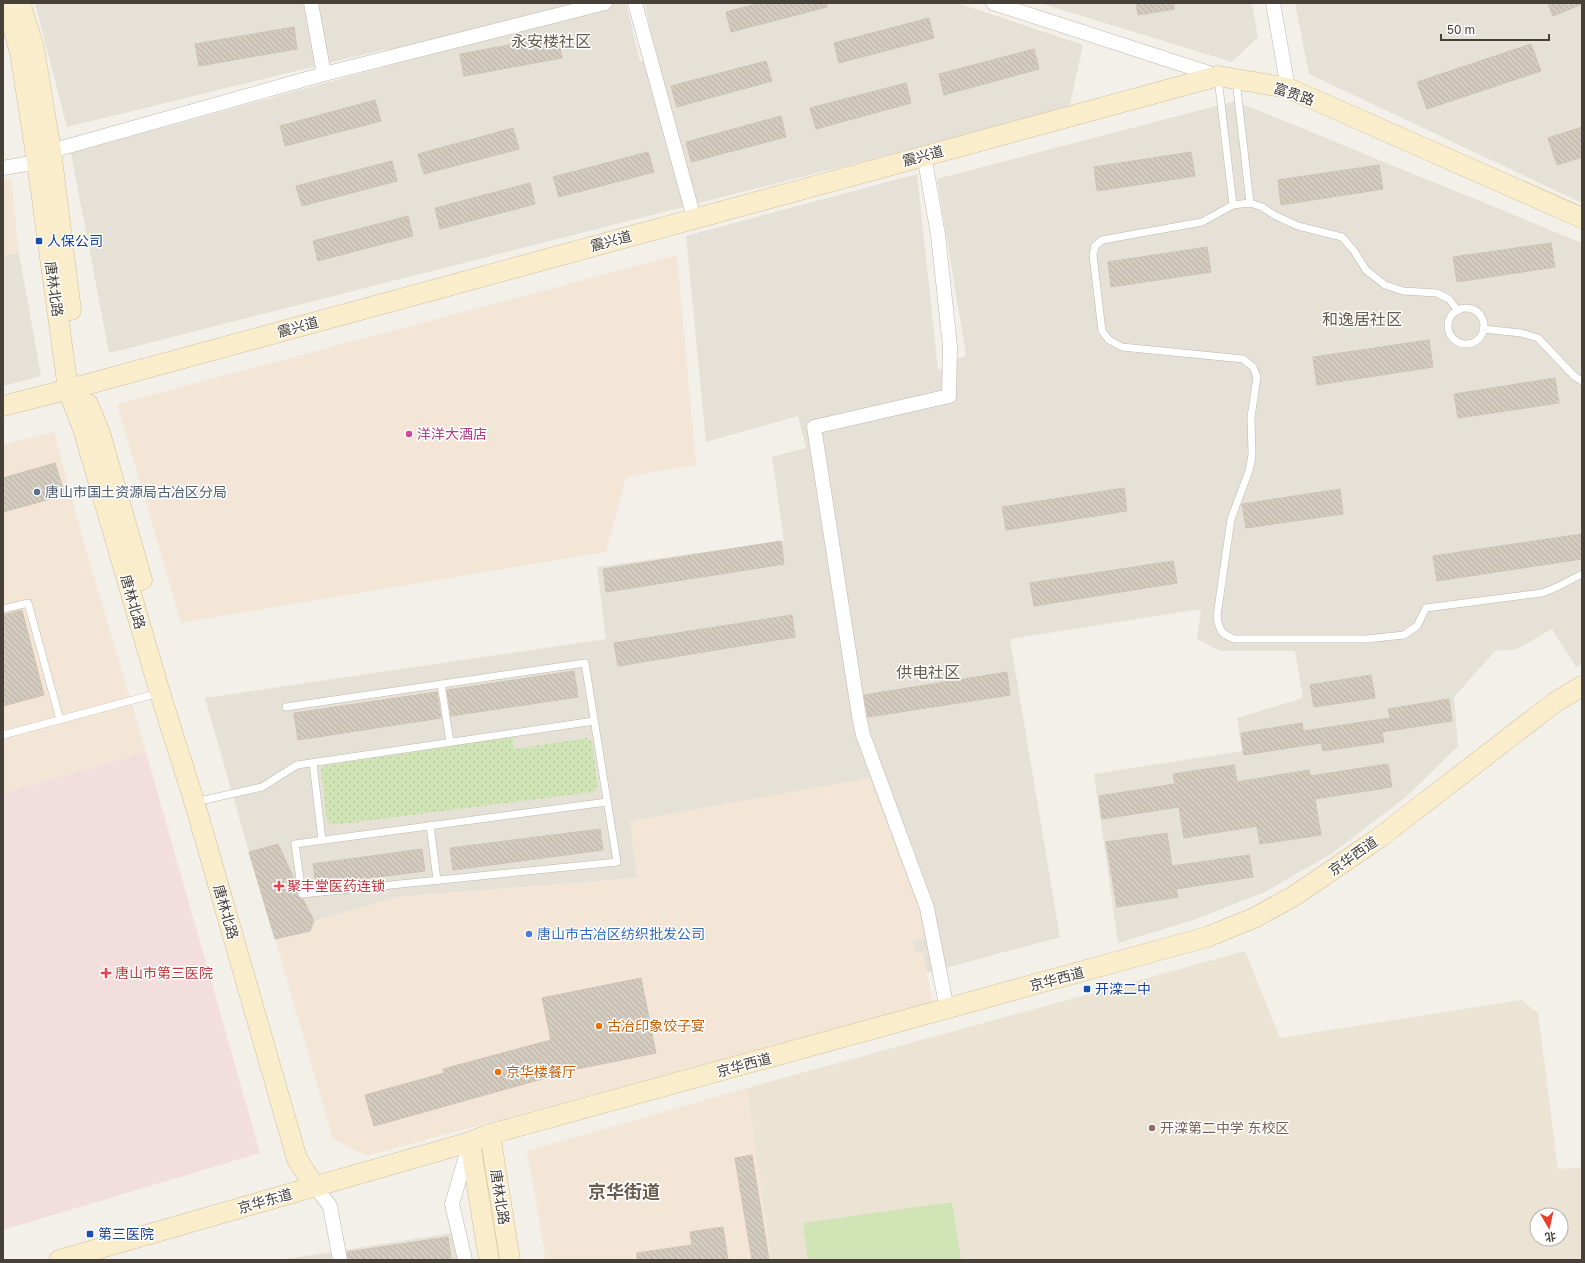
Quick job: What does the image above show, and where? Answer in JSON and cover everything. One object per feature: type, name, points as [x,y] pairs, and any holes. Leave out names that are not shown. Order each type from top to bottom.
[{"type":"main road","name":"唐林北路","points":[[6,3],[20,52],[44,157]]},
{"type":"main road","name":"唐林北路","points":[[20,3],[34,48],[44,157],[75,388],[84,432],[160,693],[199,802]]},
{"type":"main road","name":"震兴道","points":[[3,406],[75,388],[924,155],[1227,77]]},
{"type":"main road","name":"富贵路","points":[[1227,77],[1288,88],[1582,218]]},
{"type":"main road","name":"唐林北路","points":[[75,388],[100,433],[297,1159],[321,1185]]},
{"type":"main road","name":"京华西道","points":[[470,1142],[490,1134],[1207,937],[1254,918],[1294,896],[1379,838],[1554,703],[1582,686]]},
{"type":"main road","name":"唐林北路","points":[[490,1134],[510,1260]]},
{"type":"main road","name":"唐林北路","points":[[470,1142],[489,1260]]},
{"type":"main road","name":"京华东道","points":[[59,1260],[84,1256],[470,1142]]},
{"type":"street","points":[[311,3],[324,74]]},
{"type":"street","points":[[3,168],[324,74],[605,3]]},
{"type":"street","points":[[635,3],[694,218]]},
{"type":"street","name":"富贵路","points":[[993,3],[1227,77]]},
{"type":"street","points":[[1273,3],[1288,88]]},
{"type":"street","points":[[924,155],[938,235],[949,338],[949,396],[814,427],[858,716],[863,734],[927,908],[948,1009]]},
{"type":"street","points":[[465,1260],[452,1204],[470,1142]]},
{"type":"street","points":[[321,1185],[330,1206],[340,1260]]},
{"type":"lane","points":[[1227,77],[1250,203]]},
{"type":"lane","points":[[1227,77],[1233,205]]},
{"type":"lane","points":[[1458,311],[1448,299],[1437,293],[1403,292],[1385,285],[1366,270],[1354,250],[1342,237],[1298,226],[1274,215],[1262,207],[1250,203],[1233,205],[1202,222],[1102,240],[1095,246],[1093,255],[1102,331],[1109,340],[1122,347],[1243,359],[1253,367],[1257,377],[1251,417],[1252,455],[1249,471],[1231,519],[1217,616],[1219,627],[1226,636],[1235,639],[1366,639],[1404,635],[1417,626],[1426,608],[1542,592],[1557,587],[1582,574]]},
{"type":"lane","points":[[1466,309],[1477,312],[1481,317],[1483,328],[1482,334],[1473,343],[1461,343],[1455,340],[1449,332],[1448,326],[1452,316],[1458,311],[1466,309]]},
{"type":"lane","points":[[1483,328],[1521,333],[1538,338],[1574,376],[1582,381]]},
{"type":"lane","points":[[3,610],[28,603],[60,720]]},
{"type":"lane","points":[[286,707],[585,663],[617,862],[302,894],[295,844],[607,802]]},
{"type":"lane","points":[[441,684],[450,742]]},
{"type":"lane","points":[[3,735],[160,693]]},
{"type":"lane","points":[[199,802],[262,787],[297,765],[594,720]]},
{"type":"lane","points":[[313,763],[322,840]]},
{"type":"lane","points":[[430,826],[437,880]]},
{"type":"shaded area","points":[[35,3],[626,3],[640,62],[655,55],[645,3],[957,3],[1083,45],[1069,109],[109,353],[71,153],[391,65],[386,49],[67,127]]},
{"type":"shaded area","points":[[1040,3],[1252,3],[1258,37],[1232,62]]},
{"type":"shaded area","points":[[1295,3],[1582,3],[1582,203],[1309,74]]},
{"type":"shaded area","points":[[1235,101],[1582,243],[1582,664],[1576,667],[1552,629],[1517,649],[1495,651],[1454,697],[1458,746],[1406,797],[1331,854],[1263,893],[1190,921],[1118,943],[1094,774],[1242,751],[1237,718],[1303,698],[1295,651],[1220,651],[1197,639],[1201,609],[1010,639],[1060,937],[927,973],[923,953],[915,953],[912,941],[929,937],[630,821],[637,878],[398,897],[314,921],[278,845],[249,852],[205,698],[606,639],[597,567],[784,541],[772,457],[806,448],[798,416],[706,442],[686,236],[917,174],[938,370],[966,355],[937,179]]},
{"type":"shaded area","points":[[11,178],[19,253],[3,256],[3,179]]},
{"type":"shaded area","points":[[19,253],[41,376],[3,386],[3,256]]},
{"type":"shaded area","name":"洋洋大酒店","points":[[677,255],[696,465],[626,477],[606,552],[181,623],[117,404]]},
{"type":"shaded area","points":[[54,432],[83,540],[146,752],[3,793],[3,445]]},
{"type":"shaded area","name":"唐山市第三医院","points":[[146,752],[260,1153],[3,1230],[3,793]]},
{"type":"shaded area","points":[[870,778],[929,937],[912,941],[915,952],[923,953],[932,1002],[366,1156],[333,1139],[275,939],[310,931],[314,921],[398,897],[637,878],[630,821]]},
{"type":"shaded area","name":"开滦第二中学 东校区","points":[[1245,951],[1280,1038],[1521,1000],[1538,1013],[1558,1169],[1582,1167],[1582,1260],[771,1260],[747,1088]]},
{"type":"shaded area","points":[[747,1088],[771,1260],[546,1260],[527,1151]]},
{"type":"shaded area","points":[[459,1232],[463,1260],[280,1260]]},
{"type":"green space","points":[[513,737],[514,749],[587,738],[592,742],[598,788],[594,792],[333,825],[327,821],[321,772],[322,766]]},
{"type":"green space","points":[[952,1202],[961,1260],[808,1260],[803,1223]]},
{"type":"building","points":[[760,3],[827,3],[827,7],[731,32],[726,12]]},
{"type":"building","points":[[1136,3],[1174,3],[1174,9],[1138,15]]},
{"type":"building","points":[[1548,3],[1582,3],[1582,4],[1553,16]]},
{"type":"building","points":[[929,18],[934,38],[839,63],[834,43]]},
{"type":"building","points":[[294,27],[297,49],[199,66],[195,44]]},
{"type":"building","points":[[558,36],[562,58],[464,76],[460,54]]},
{"type":"building","points":[[1531,44],[1541,71],[1427,109],[1417,82]]},
{"type":"building","points":[[1034,49],[1039,69],[944,95],[939,74]]},
{"type":"building","points":[[766,61],[772,81],[677,107],[671,86]]},
{"type":"building","points":[[906,83],[911,103],[816,129],[810,108]]},
{"type":"building","points":[[375,100],[381,121],[285,146],[280,126]]},
{"type":"building","points":[[781,116],[786,137],[691,162],[686,142]]},
{"type":"building","points":[[1582,127],[1582,157],[1557,165],[1548,138]]},
{"type":"building","points":[[513,128],[519,149],[424,174],[418,154]]},
{"type":"building","points":[[648,152],[654,172],[559,197],[553,177]]},
{"type":"building","points":[[1191,152],[1195,176],[1097,191],[1094,167]]},
{"type":"building","points":[[392,161],[397,181],[302,206],[296,186]]},
{"type":"building","points":[[1379,165],[1383,189],[1281,205],[1278,180]]},
{"type":"building","points":[[530,183],[535,204],[440,229],[435,208]]},
{"type":"building","points":[[408,216],[413,236],[318,261],[313,241]]},
{"type":"building","points":[[1551,243],[1555,267],[1457,282],[1453,257]]},
{"type":"building","points":[[1207,247],[1211,272],[1111,287],[1108,262]]},
{"type":"building","points":[[1429,340],[1433,367],[1317,385],[1313,357]]},
{"type":"building","points":[[1555,378],[1559,403],[1458,418],[1454,394]]},
{"type":"building","name":"唐山市国土资源局古冶区分局","points":[[55,463],[65,495],[3,512],[3,478]]},
{"type":"building","points":[[1124,488],[1127,511],[1006,530],[1002,507]]},
{"type":"building","points":[[1340,489],[1343,514],[1246,528],[1242,504]]},
{"type":"building","points":[[1582,534],[1582,559],[1437,581],[1433,556]]},
{"type":"building","points":[[781,541],[784,564],[606,592],[603,569]]},
{"type":"building","points":[[1173,561],[1177,583],[1034,606],[1030,583]]},
{"type":"building","points":[[22,610],[44,695],[3,706],[3,615]]},
{"type":"building","points":[[792,615],[795,637],[618,666],[614,643]]},
{"type":"building","points":[[574,671],[578,697],[451,716],[447,690]]},
{"type":"building","points":[[1007,672],[1010,695],[868,717],[864,695]]},
{"type":"building","points":[[1371,675],[1375,698],[1314,707],[1310,685]]},
{"type":"building","points":[[437,692],[441,718],[298,740],[294,713]]},
{"type":"building","points":[[1449,699],[1452,721],[1382,732],[1384,742],[1323,751],[1321,743],[1244,755],[1241,733],[1302,723],[1303,731],[1390,718],[1388,709]]},
{"type":"building","points":[[1388,764],[1392,787],[1315,799],[1321,835],[1260,844],[1257,826],[1184,838],[1179,807],[1102,819],[1099,796],[1175,784],[1173,774],[1234,765],[1237,782],[1309,770],[1310,776]]},
{"type":"building","points":[[600,829],[603,850],[453,870],[450,848]]},
{"type":"building","points":[[1167,833],[1172,866],[1249,855],[1253,877],[1176,889],[1178,897],[1117,907],[1106,842]]},
{"type":"building","name":"聚丰堂医药连锁","points":[[278,844],[295,881],[298,897],[303,899],[314,921],[310,931],[275,939],[249,852]]},
{"type":"building","points":[[422,849],[425,871],[316,885],[313,864]]},
{"type":"building","points":[[641,978],[656,1053],[552,1074],[553,1076],[374,1126],[365,1095],[444,1073],[443,1069],[551,1040],[542,998]]},
{"type":"building","points":[[752,1155],[769,1260],[752,1260],[735,1158]]},
{"type":"building","points":[[723,1227],[728,1260],[637,1260],[637,1253],[692,1245],[690,1232]]},
{"type":"building","points":[[448,1237],[451,1258],[437,1260],[348,1260],[347,1252]]},
{"type":"place","name":"人保公司","points":[[39,241]]},
{"type":"place","name":"洋洋大酒店","points":[[409,434]]},
{"type":"place","name":"唐山市国土资源局古冶区分局","points":[[37,492]]},
{"type":"place","name":"聚丰堂医药连锁","points":[[279,886]]},
{"type":"place","name":"唐山市古冶区纺织批发公司","points":[[529,934]]},
{"type":"place","name":"唐山市第三医院","points":[[106,973]]},
{"type":"place","name":"开滦二中","points":[[1087,989]]},
{"type":"place","name":"古冶印象饺子宴","points":[[599,1026]]},
{"type":"place","name":"京华楼餐厅","points":[[498,1072]]},
{"type":"place","name":"开滦第二中学 东校区","points":[[1152,1128]]},
{"type":"place","name":"第三医院","points":[[90,1234]]},
{"type":"district","name":"永安楼社区","points":[[551,41]]},
{"type":"district","name":"和逸居社区","points":[[1362,319]]},
{"type":"district","name":"供电社区","points":[[928,672]]},
{"type":"district","name":"京华街道","points":[[624,1192]]}]
